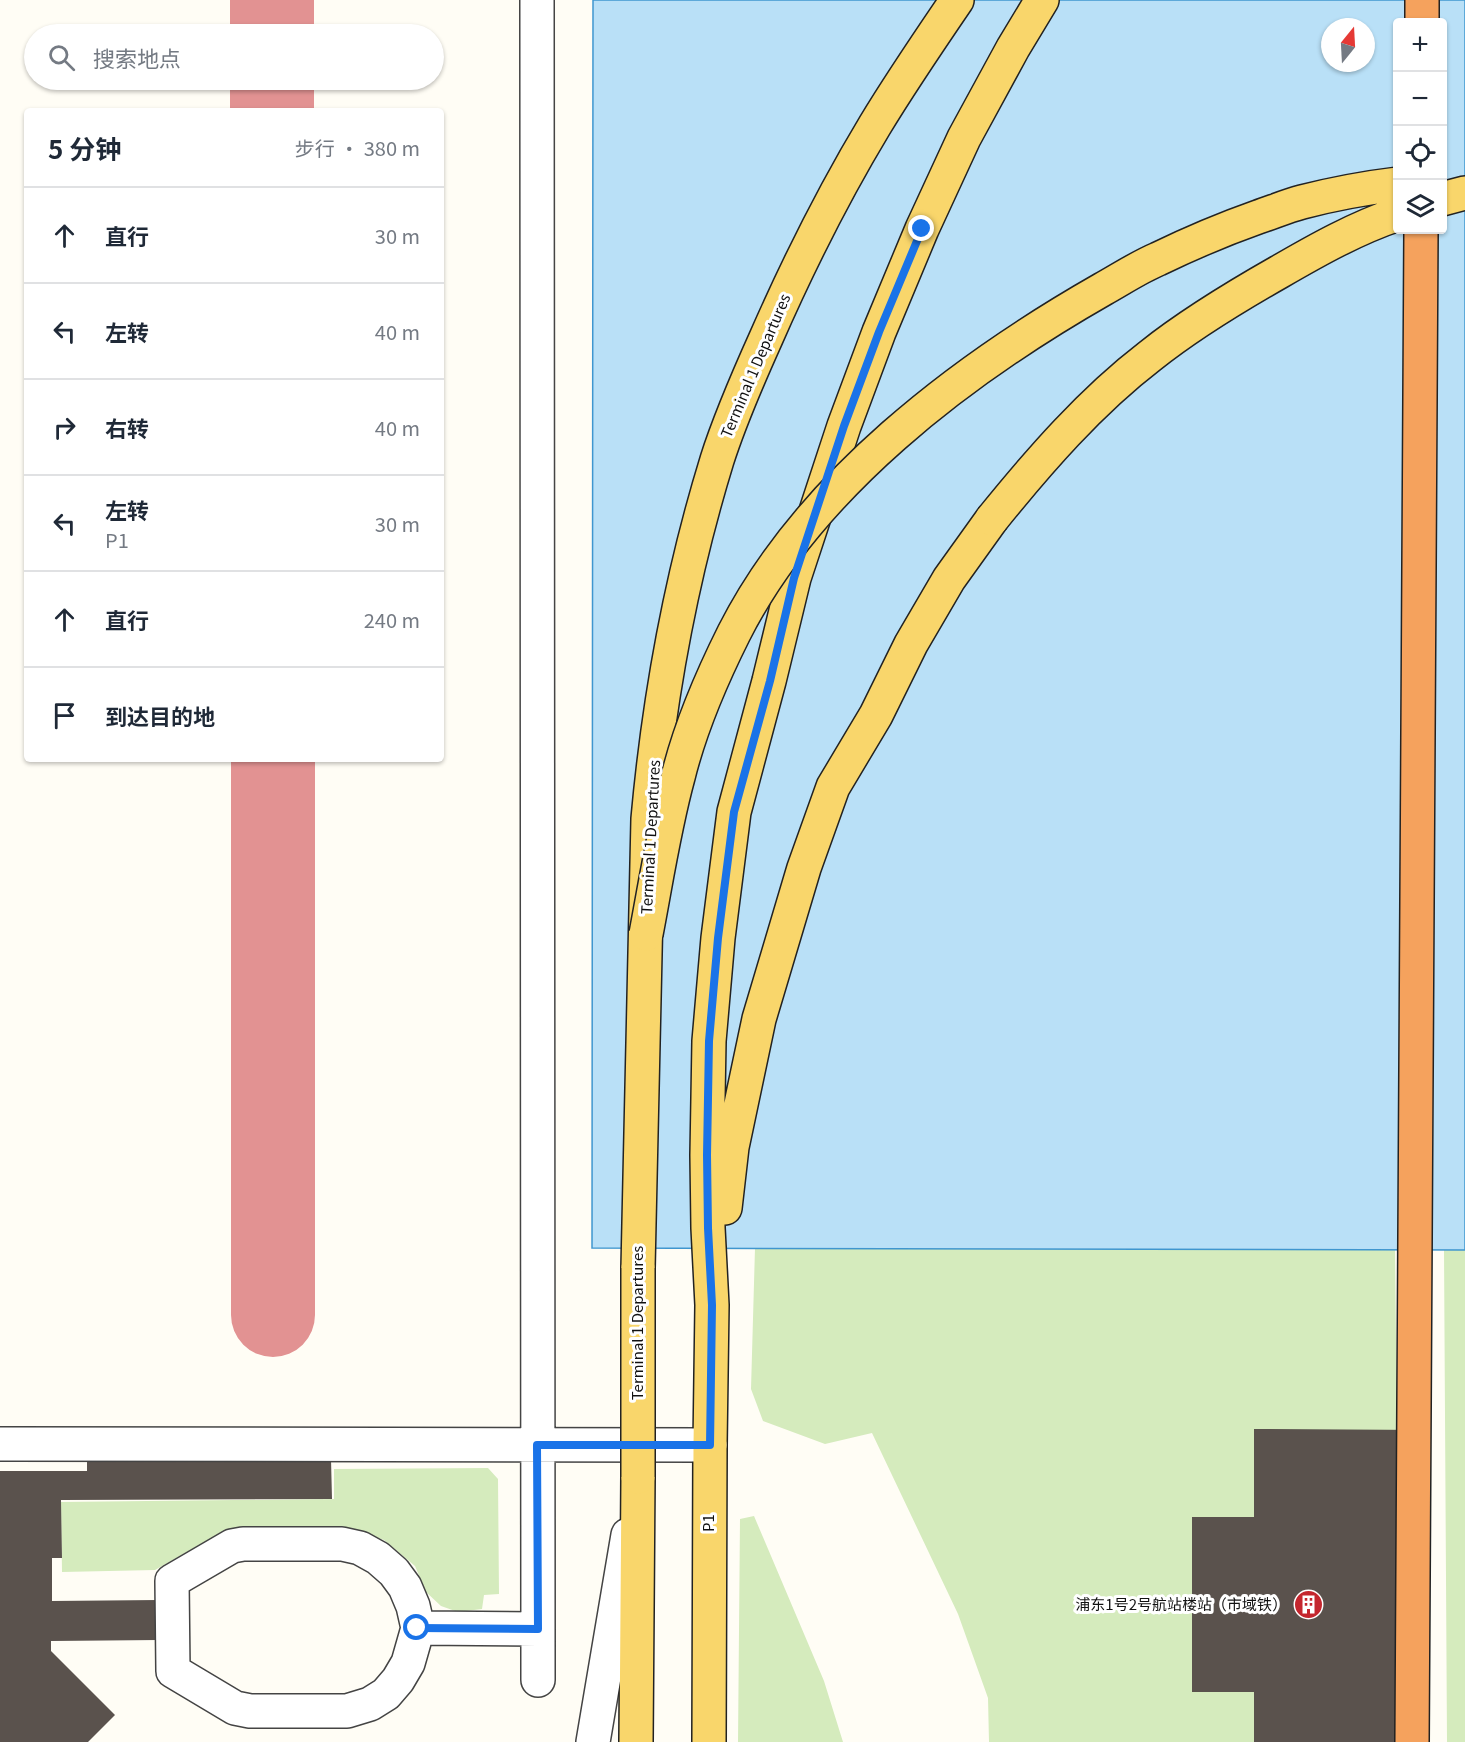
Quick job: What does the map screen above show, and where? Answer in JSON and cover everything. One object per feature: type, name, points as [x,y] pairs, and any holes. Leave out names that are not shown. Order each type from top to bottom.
[{"type":"highway","points":[[1422,0],[1422,18]]},
{"type":"highway","points":[[1412,1742],[1421,234]]},
{"type":"main road","name":"Terminal 1 Departures","points":[[636,1742],[638,1268],[648,819],[653,765],[677,615],[718,459],[782,300],[874,126],[957,0]]},
{"type":"main road","points":[[712,1305],[707,1218],[709,1041],[718,938],[734,812],[770,681],[794,578],[844,426],[879,332],[922,229],[964,138],[1041,0]]},
{"type":"main road","points":[[1447,178],[1465,177]]},
{"type":"main road","points":[[646,934],[678,775],[694,725],[734,632],[763,583],[800,531],[842,484],[890,439],[946,393],[1008,347],[1155,260],[1231,227],[1300,202],[1364,188],[1393,185]]},
{"type":"main road","points":[[1447,198],[1465,193]]},
{"type":"main road","points":[[712,1305],[732,1147],[759,1018],[804,868],[833,787],[876,715],[911,644],[949,579],[992,519],[1039,462],[1091,408],[1149,357],[1208,314],[1317,249],[1376,221],[1393,216]]},
{"type":"main road","name":"P1","points":[[709,1742],[712,1305]]},
{"type":"main road","points":[[688,1742],[708,1680]]},
{"type":"lane","points":[[537,0],[538,1680]]},
{"type":"lane","points":[[0,1444],[710,1445]]},
{"type":"lane","points":[[592,1742],[638,1477]]},
{"type":"lane","points":[[342,1544],[360,1548],[378,1558],[394,1572],[405,1587],[413,1606],[417,1628],[408,1663],[398,1680],[386,1694],[370,1704],[347,1712],[250,1711],[235,1708],[173,1671],[172,1581],[232,1546],[342,1544]]},
{"type":"lane","points":[[417,1628],[538,1629]]},
{"type":"green space","points":[[755,1248],[1395,1250],[1398,1517],[1345,1742],[989,1742],[988,1698],[958,1614],[872,1433],[825,1444],[763,1421],[751,1389]]},
{"type":"green space","points":[[1444,1250],[1465,1250],[1465,1742],[1447,1742]]},
{"type":"green space","points":[[488,1468],[498,1479],[499,1594],[484,1595],[482,1609],[458,1612],[441,1606],[426,1592],[415,1566],[384,1540],[355,1530],[227,1529],[155,1570],[62,1572],[61,1502],[334,1499],[334,1469]]},
{"type":"green space","points":[[754,1516],[824,1681],[843,1742],[738,1742],[740,1519]]},
{"type":"water","points":[[593,0],[1465,0],[1465,1250],[592,1248]]},
{"type":"building","name":"浦东1号2号航站楼站（市域铁）","points":[[1254,1429],[1424,1430],[1424,1742],[1254,1742],[1254,1692],[1192,1692],[1192,1517],[1254,1517]]},
{"type":"building","points":[[331,1459],[332,1499],[61,1500],[62,1558],[52,1558],[52,1601],[159,1600],[159,1640],[51,1641],[51,1651],[115,1715],[88,1742],[0,1742],[0,1471],[87,1471],[87,1460]]},
{"type":"taxiway","points":[[272,0],[272,24]]},
{"type":"taxiway","points":[[272,90],[272,108]]},
{"type":"taxiway","points":[[273,762],[273,1315]]},
{"type":"place","name":"浦东1号2号航站楼站（市域铁）","points":[[1308,1605]]},
{"type":"route","points":[[417,1628],[538,1629],[537,1445],[710,1445],[712,1305],[707,1155],[709,1041],[718,938],[734,812],[770,681],[794,578],[844,426],[879,332],[922,229]]}]
